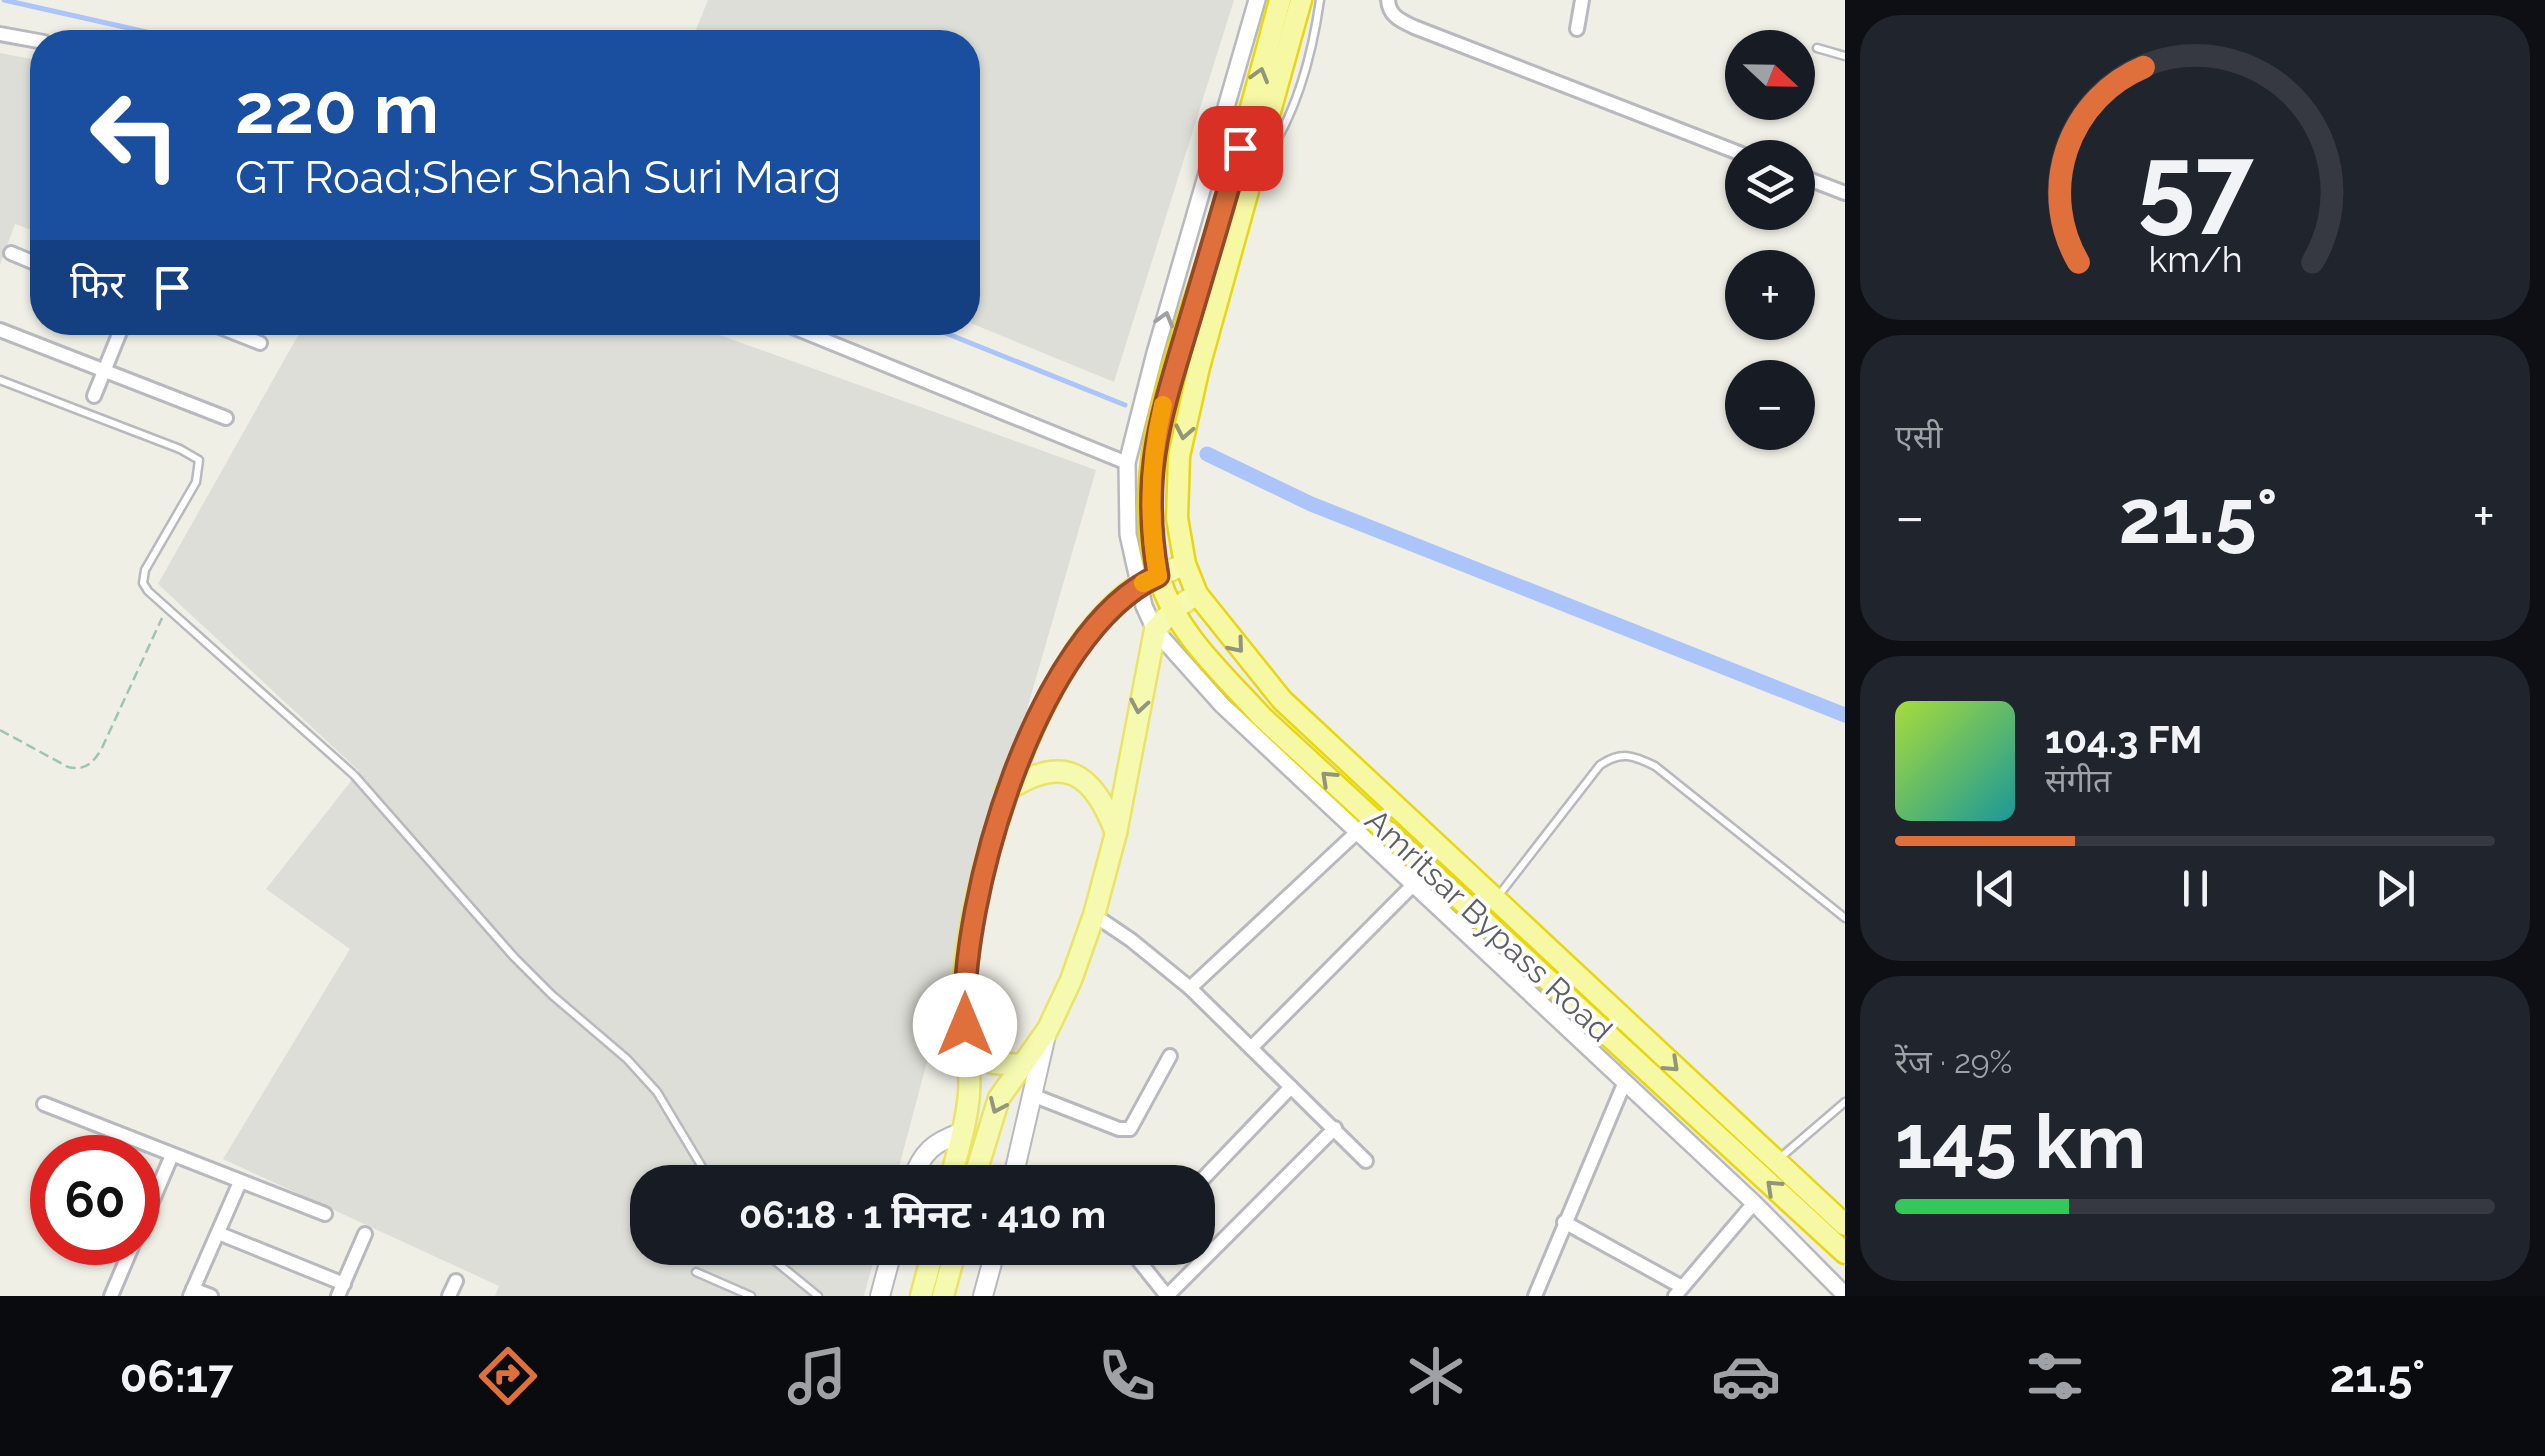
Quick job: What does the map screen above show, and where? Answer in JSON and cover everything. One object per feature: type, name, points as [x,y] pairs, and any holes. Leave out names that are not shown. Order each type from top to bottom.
[{"type":"highway","name":"Amritsar Bypass Road","points":[[1280,0],[1222,212],[1162,408],[1153,456],[1150,513],[1158,576],[1173,610],[1192,639],[1262,717],[1845,1253]]},
{"type":"highway","name":"Amritsar Bypass Road","points":[[1301,0],[1199,368],[1179,456],[1177,518],[1185,564],[1197,594],[1282,700],[1845,1225]]},
{"type":"main road","points":[[954,1165],[969,1093],[963,987],[972,922],[1006,792],[1044,704],[1084,642],[1138,586],[1185,564]]},
{"type":"main road","points":[[1016,1165],[1048,1030],[1094,915],[1116,833],[1156,630],[1173,610],[1197,594]]},
{"type":"main road","points":[[1006,792],[1038,773],[1069,772],[1096,790],[1116,833]]},
{"type":"main road","points":[[978,1165],[999,1098],[1048,1030]]},
{"type":"main road","points":[[969,1050],[993,1063],[1022,1065]]},
{"type":"main road","points":[[920,1165],[938,1140],[962,1132]]},
{"type":"main road","points":[[880,1296],[888,1265]]},
{"type":"main road","points":[[921,1296],[929,1265]]},
{"type":"main road","points":[[943,1296],[951,1265]]},
{"type":"main road","points":[[983,1296],[991,1265]]},
{"type":"street","points":[[1257,0],[1127,463],[1128,534],[1138,586],[1156,630],[1222,706],[1754,1203],[1845,1295]]},
{"type":"street","points":[[1388,0],[1398,20],[1725,148]]},
{"type":"street","points":[[1578,29],[1582,0]]},
{"type":"street","points":[[0,34],[30,39]]},
{"type":"street","points":[[1815,182],[1845,193]]},
{"type":"street","points":[[11,253],[30,261]]},
{"type":"street","points":[[0,330],[226,418]]},
{"type":"street","points":[[94,396],[119,335]]},
{"type":"street","points":[[240,335],[260,343]]},
{"type":"street","points":[[812,335],[1127,463]]},
{"type":"street","points":[[1190,988],[1356,833]]},
{"type":"street","points":[[1252,1048],[1412,886]]},
{"type":"street","points":[[1094,915],[1190,988],[1366,1160]]},
{"type":"street","points":[[1032,1095],[1125,1130],[1135,1123],[1170,1056]]},
{"type":"street","points":[[1535,1296],[1624,1084]]},
{"type":"street","points":[[1215,1166],[1290,1087]]},
{"type":"street","points":[[44,1104],[325,1214]]},
{"type":"street","points":[[1215,1248],[1335,1128]]},
{"type":"street","points":[[160,1182],[172,1154]]},
{"type":"street","points":[[211,1296],[191,1292],[240,1182]]},
{"type":"street","points":[[1564,1222],[1679,1291],[1754,1203]]},
{"type":"street","points":[[218,1233],[341,1290],[365,1234]]},
{"type":"street","points":[[111,1296],[124,1265]]},
{"type":"street","points":[[1142,1265],[1167,1296],[1198,1265]]},
{"type":"street","points":[[449,1296],[456,1281]]},
{"type":"lane","points":[[1254,175],[1289,121],[1320,0]]},
{"type":"lane","points":[[1817,48],[1845,56]]},
{"type":"lane","points":[[0,380],[180,449],[199,460],[196,482],[143,577],[148,591],[354,775],[514,957],[552,995],[627,1058],[656,1092],[701,1165]]},
{"type":"lane","points":[[1496,900],[1600,765],[1616,754],[1633,755],[1655,766],[1845,918]]},
{"type":"lane","points":[[1776,1161],[1845,1102]]},
{"type":"lane","points":[[780,1265],[818,1296]]},
{"type":"lane","points":[[696,1272],[751,1296]]},
{"type":"path","points":[[0,730],[68,767],[80,770],[88,766],[102,750],[167,608]]},
{"type":"shaded area","points":[[708,0],[1234,0],[1114,382],[980,327],[980,30],[696,30]]},
{"type":"shaded area","points":[[0,53],[30,59],[30,230],[15,224],[0,265]]},
{"type":"shaded area","points":[[298,335],[719,335],[1096,470],[900,1165],[630,1165],[630,1265],[872,1265],[864,1296],[495,1296],[499,1286],[223,1159],[350,949],[266,889],[359,771],[158,584]]},
{"type":"waterway","points":[[4,0],[138,30]]},
{"type":"waterway","points":[[950,335],[1125,405]]},
{"type":"waterway","points":[[1207,454],[1311,504],[1845,715]]},
{"type":"slow traffic","points":[[1143,583],[1158,576],[1150,513],[1153,456],[1163,405]]},
{"type":"route","points":[[965,1025],[963,987],[972,922],[1006,792],[1044,704],[1084,642],[1123,598],[1158,576],[1150,513],[1153,456],[1162,408],[1240,148]]}]
